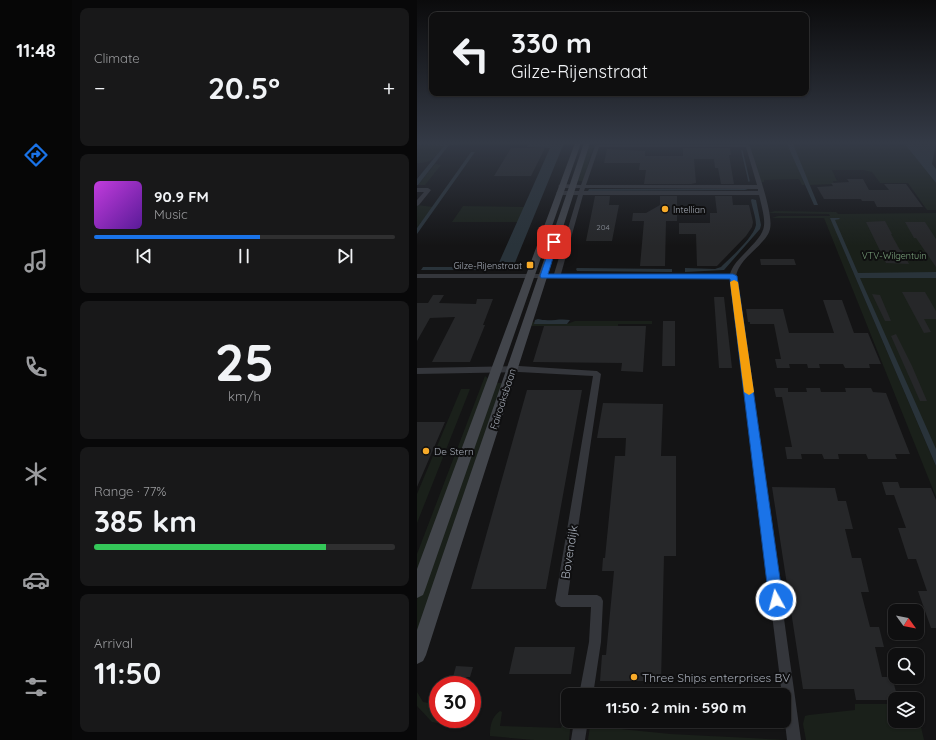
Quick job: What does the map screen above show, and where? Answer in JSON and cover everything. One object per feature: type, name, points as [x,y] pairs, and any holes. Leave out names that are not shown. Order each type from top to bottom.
[{"type":"main road","name":"Fairoaksbaan","points":[[417,590],[529,276],[571,190],[573,178]]},
{"type":"main road","name":"Fairoaksbaan","points":[[417,655],[513,370],[575,178]]},
{"type":"street","points":[[557,276],[571,190],[578,178]]},
{"type":"street","points":[[756,178],[767,215],[768,229],[762,239],[737,267],[733,276],[794,740]]},
{"type":"street","points":[[417,190],[428,190],[417,204]]},
{"type":"street","points":[[571,190],[759,190]]},
{"type":"street","points":[[417,276],[733,276]]},
{"type":"street","points":[[417,370],[513,370]]},
{"type":"street","name":"Bovendijk","points":[[513,370],[597,374],[561,601],[597,602],[595,642],[587,688]]},
{"type":"street","points":[[578,740],[580,728]]},
{"type":"green space","points":[[424,178],[431,178],[425,185],[418,185]]},
{"type":"green space","points":[[577,178],[584,178],[583,181],[576,181]]},
{"type":"green space","points":[[759,178],[802,178],[805,185],[802,185],[799,179],[764,180],[764,182],[760,182]]},
{"type":"green space","points":[[806,178],[835,178],[837,181],[833,181],[834,184],[810,185]]},
{"type":"green space","points":[[876,178],[932,178],[936,183],[936,210],[927,210],[908,183],[880,183]]},
{"type":"green space","points":[[417,205],[433,207],[417,228]]},
{"type":"green space","points":[[463,206],[525,207],[518,222],[452,222]]},
{"type":"green space","name":"VTV-Wilgentuin","points":[[775,211],[836,212],[838,214],[936,213],[936,457],[837,234],[936,466],[936,497],[824,218],[772,218],[778,216],[830,216],[829,214],[768,213]]},
{"type":"green space","points":[[575,321],[652,321],[652,324],[618,324],[618,326],[531,326],[531,322],[567,324]]},
{"type":"green space","points":[[485,376],[489,379],[417,577],[417,554]]},
{"type":"green space","points":[[497,383],[502,383],[417,647],[417,599],[493,386]]},
{"type":"green space","points":[[461,389],[470,389],[417,523],[417,494]]},
{"type":"green space","points":[[417,692],[423,702],[429,703],[429,719],[417,706]]},
{"type":"green space","points":[[855,704],[888,704],[888,728],[921,728],[924,740],[806,740],[803,724],[805,716],[855,710]]},
{"type":"green space","points":[[500,711],[502,712],[500,726],[570,728],[569,740],[534,740],[490,736],[493,719]]},
{"type":"green space","points":[[590,728],[610,728],[670,734],[786,740],[588,740]]},
{"type":"shaded area","points":[[418,178],[424,178],[418,185]]},
{"type":"shaded area","points":[[453,178],[457,178],[417,234],[417,228]]},
{"type":"shaded area","points":[[537,178],[550,178],[512,270],[421,270],[423,267],[497,267]]},
{"type":"shaded area","points":[[802,178],[807,178],[818,205],[814,205]]},
{"type":"shaded area","points":[[932,178],[936,178],[936,183]]},
{"type":"shaded area","points":[[589,189],[745,189],[748,190],[588,191]]},
{"type":"shaded area","points":[[752,199],[756,200],[761,225],[760,229],[724,270],[685,272],[685,268],[715,269],[721,267],[741,247],[751,235],[756,225]]},
{"type":"shaded area","points":[[830,218],[840,219],[835,220],[858,273],[936,272],[936,278],[860,278],[936,449],[936,466]]},
{"type":"shaded area","points":[[577,268],[672,269],[672,272],[577,271]]},
{"type":"shaded area","points":[[535,320],[570,320],[567,324],[534,324]]},
{"type":"building","points":[[645,178],[696,178],[696,183],[691,184],[644,184]]},
{"type":"building","points":[[720,178],[733,178],[734,184],[721,184]]},
{"type":"building","points":[[847,179],[863,179],[869,190],[889,190],[884,184],[906,184],[923,207],[877,207],[874,201],[862,201],[861,199],[824,199],[817,187],[833,186],[831,183],[849,182]]},
{"type":"building","points":[[595,196],[610,196],[609,205],[619,205],[612,241],[586,241]]},
{"type":"building","points":[[660,196],[677,196],[677,221],[666,221],[665,266],[640,266],[644,221],[632,221],[633,213],[646,213],[660,205]]},
{"type":"building","points":[[715,196],[732,196],[733,205],[749,205],[753,222],[752,227],[746,236],[717,266],[697,266],[696,234],[679,234],[679,223],[710,223],[710,213],[717,213]]},
{"type":"building","points":[[885,221],[909,264],[886,263],[866,222]]},
{"type":"building","points":[[905,222],[925,222],[936,239],[936,267],[916,238],[914,238]]},
{"type":"building","points":[[760,259],[794,259],[796,265],[761,265]]},
{"type":"building","points":[[902,292],[925,292],[936,311],[936,319],[924,319],[931,332],[924,333]]},
{"type":"building","points":[[872,294],[880,295],[891,321],[885,321]]},
{"type":"building","points":[[433,295],[444,295],[439,303],[476,304],[477,299],[493,299],[483,325],[485,325],[470,362],[432,362],[455,317],[430,318],[417,341],[417,303],[428,303]]},
{"type":"building","points":[[714,297],[724,297],[732,368],[719,368]]},
{"type":"building","points":[[823,300],[842,300],[854,333],[868,333],[881,364],[869,364],[870,368],[845,368],[843,364],[819,364],[820,368],[808,368],[807,364],[789,364],[790,368],[777,368],[775,359],[781,359],[774,324],[750,324],[750,322],[748,322],[746,309],[783,309],[789,333],[834,333]]},
{"type":"building","points":[[663,321],[675,321],[675,366],[662,366]]},
{"type":"building","points":[[544,326],[646,326],[643,372],[621,371],[622,363],[533,362]]},
{"type":"building","points":[[896,334],[927,401],[920,401],[891,336]]},
{"type":"building","points":[[774,388],[788,388],[788,392],[807,392],[806,388],[820,388],[821,392],[846,392],[845,388],[871,388],[873,392],[886,393],[910,454],[895,454],[897,459],[868,459],[866,454],[838,454],[839,459],[824,459],[822,454],[801,454],[802,459],[787,459],[785,447],[792,447],[782,397],[776,397]]},
{"type":"building","points":[[527,390],[582,390],[546,589],[471,589]]},
{"type":"building","points":[[603,403],[663,404],[661,456],[676,456],[676,556],[664,556],[661,681],[600,681],[602,655],[606,655],[614,571],[602,571],[603,558],[605,558],[615,456],[625,456],[626,438],[597,438]]},
{"type":"building","points":[[417,422],[445,422],[417,487]]},
{"type":"building","points":[[882,482],[898,482],[900,488],[931,488],[936,500],[936,628],[931,628],[924,604],[923,604],[918,591],[927,591],[916,559],[908,559],[898,528],[906,528],[894,495],[886,495]]},
{"type":"building","points":[[772,487],[835,488],[838,501],[846,501],[853,529],[845,529],[852,558],[861,558],[869,592],[861,592],[870,627],[879,627],[884,647],[875,647],[882,677],[888,677],[888,684],[894,684],[896,692],[888,692],[888,700],[856,700],[854,689],[803,689]]},
{"type":"building","points":[[515,647],[575,647],[571,674],[509,674]]},
{"type":"building","points":[[456,666],[473,667],[470,676],[453,676]]},
{"type":"slow traffic","points":[[734,282],[749,392]]},
{"type":"place","name":"Intellian","points":[[665,209]]},
{"type":"place","name":"Gilze-Rijenstraat","points":[[530,265]]},
{"type":"place","name":"De Stern","points":[[426,451]]},
{"type":"place","name":"Three Ships enterprises BV","points":[[634,677]]},
{"type":"route","points":[[554,242],[543,276],[733,276],[776,600]]}]
